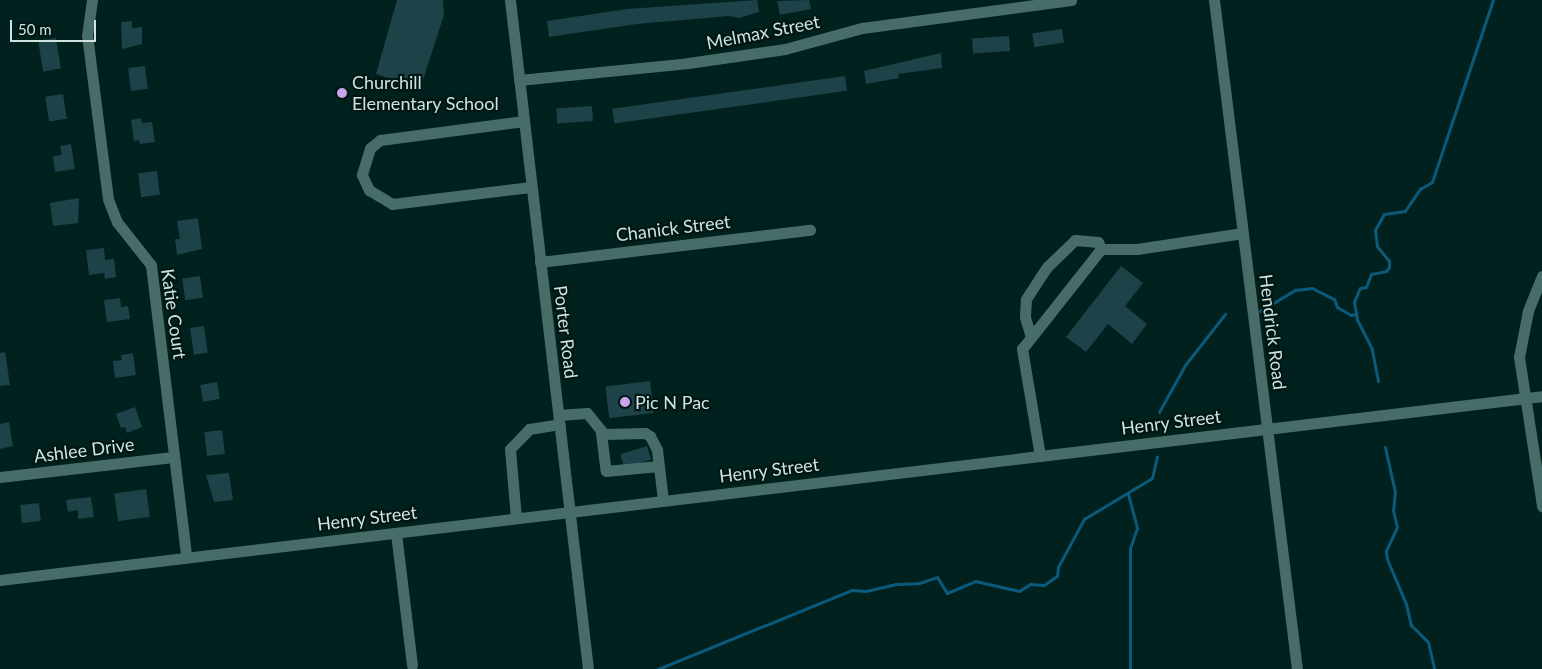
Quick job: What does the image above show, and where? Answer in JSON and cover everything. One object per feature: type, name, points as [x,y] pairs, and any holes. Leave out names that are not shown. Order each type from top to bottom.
[{"type":"street","name":"Katie Court","points":[[92,0],[87,35],[108,198],[117,222],[151,265],[186,556]]},
{"type":"street","name":"Porter Road","points":[[510,0],[571,510],[588,669]]},
{"type":"street","name":"Melmax Street","points":[[519,80],[784,49],[862,28],[1071,0]]},
{"type":"street","name":"Hendrick Road","points":[[1214,0],[1297,669]]},
{"type":"street","points":[[524,121],[380,140],[370,148],[362,175],[369,190],[392,204],[531,187]]},
{"type":"street","name":"Chanick Street","points":[[540,262],[810,230]]},
{"type":"street","points":[[1101,249],[1137,249],[1243,233]]},
{"type":"street","points":[[1031,337],[1025,317],[1026,300],[1046,267],[1075,240],[1098,242],[1101,249]]},
{"type":"street","points":[[1040,456],[1022,349],[1101,249]]},
{"type":"street","points":[[1542,276],[1522,332],[1520,357],[1542,506]]},
{"type":"street","name":"Henry Street","points":[[0,580],[186,556],[396,533],[571,510],[1542,396]]},
{"type":"street","points":[[516,518],[510,449],[528,430],[560,419],[587,413],[601,433],[606,471],[659,466]]},
{"type":"street","points":[[601,433],[650,436],[657,450],[663,500]]},
{"type":"street","name":"Ashlee Drive","points":[[0,477],[173,457]]},
{"type":"street","points":[[396,533],[412,665]]},
{"type":"building","points":[[397,0],[443,0],[444,15],[420,89],[376,74]]},
{"type":"building","points":[[757,0],[759,12],[739,18],[729,16],[637,24],[549,37],[547,21],[627,9]]},
{"type":"building","points":[[809,0],[811,9],[780,15],[777,1]]},
{"type":"building","points":[[132,21],[132,28],[142,27],[142,44],[122,49],[121,22]]},
{"type":"building","points":[[1062,29],[1064,43],[1034,47],[1032,33]]},
{"type":"building","points":[[1009,36],[1010,51],[973,54],[972,39]]},
{"type":"building","points":[[56,38],[61,69],[43,71],[38,41]]},
{"type":"building","points":[[941,53],[942,68],[898,74],[899,78],[866,84],[864,71]]},
{"type":"building","points":[[145,66],[148,89],[131,91],[128,68]]},
{"type":"building","points":[[845,76],[847,91],[614,124],[612,109]]},
{"type":"building","points":[[63,94],[67,119],[49,122],[45,97]]},
{"type":"building","points":[[592,106],[593,121],[557,123],[556,109]]},
{"type":"building","points":[[141,118],[142,123],[152,122],[155,142],[140,144],[139,140],[134,141],[131,120]]},
{"type":"building","points":[[71,144],[75,169],[55,172],[53,156],[62,155],[60,146]]},
{"type":"building","points":[[157,171],[160,195],[141,197],[138,173]]},
{"type":"building","points":[[79,198],[78,223],[53,226],[50,203]]},
{"type":"building","points":[[198,218],[202,249],[177,255],[175,239],[180,239],[177,221]]},
{"type":"building","points":[[104,248],[105,260],[114,259],[116,277],[105,279],[104,273],[89,275],[86,250]]},
{"type":"building","points":[[1121,266],[1143,283],[1125,306],[1147,324],[1132,344],[1108,324],[1086,352],[1066,337]]},
{"type":"building","points":[[200,276],[203,298],[185,300],[182,279]]},
{"type":"building","points":[[120,298],[121,307],[128,306],[130,319],[107,322],[104,300]]},
{"type":"building","points":[[204,326],[208,353],[194,355],[190,328]]},
{"type":"building","points":[[5,352],[10,385],[0,386],[0,353]]},
{"type":"building","points":[[133,353],[136,375],[115,378],[113,361],[122,360],[121,355]]},
{"type":"building","points":[[650,381],[654,413],[609,418],[605,386]]},
{"type":"building","points":[[217,382],[220,399],[203,402],[200,385]]},
{"type":"building","points":[[135,407],[142,427],[127,433],[125,427],[121,428],[116,414]]},
{"type":"building","points":[[9,422],[13,446],[0,449],[0,424]]},
{"type":"building","points":[[222,430],[225,454],[207,456],[204,432]]},
{"type":"building","points":[[647,446],[651,459],[624,468],[620,454]]},
{"type":"building","points":[[229,473],[233,500],[214,502],[206,475]]},
{"type":"building","points":[[146,489],[150,517],[118,521],[114,493]]},
{"type":"building","points":[[91,497],[94,517],[78,519],[78,510],[68,512],[66,500]]},
{"type":"building","points":[[39,503],[41,521],[22,523],[20,505]]},
{"type":"waterway","points":[[1378,381],[1372,349],[1357,319],[1354,302],[1360,288],[1366,287],[1371,274],[1386,271],[1389,267],[1389,261],[1377,246],[1375,230],[1384,214],[1405,211],[1420,189],[1432,182],[1493,0]]},
{"type":"waterway","points":[[1260,311],[1295,290],[1312,288],[1334,299],[1337,307],[1351,315],[1355,314]]},
{"type":"waterway","points":[[1159,412],[1185,365],[1225,314]]},
{"type":"waterway","points":[[1385,447],[1395,492],[1393,510],[1397,527],[1386,551],[1387,559],[1406,604],[1411,625],[1428,642],[1434,669]]},
{"type":"waterway","points":[[658,669],[852,590],[866,591],[896,584],[919,583],[937,577],[947,593],[975,581],[1019,591],[1030,584],[1044,585],[1057,576],[1058,567],[1084,519],[1152,478],[1157,457]]},
{"type":"waterway","points":[[1128,494],[1137,528],[1130,548],[1130,669]]},
{"type":"place","name":"Churchill Elementary School","points":[[342,93]]},
{"type":"place","name":"Pic N Pac","points":[[625,402]]}]
